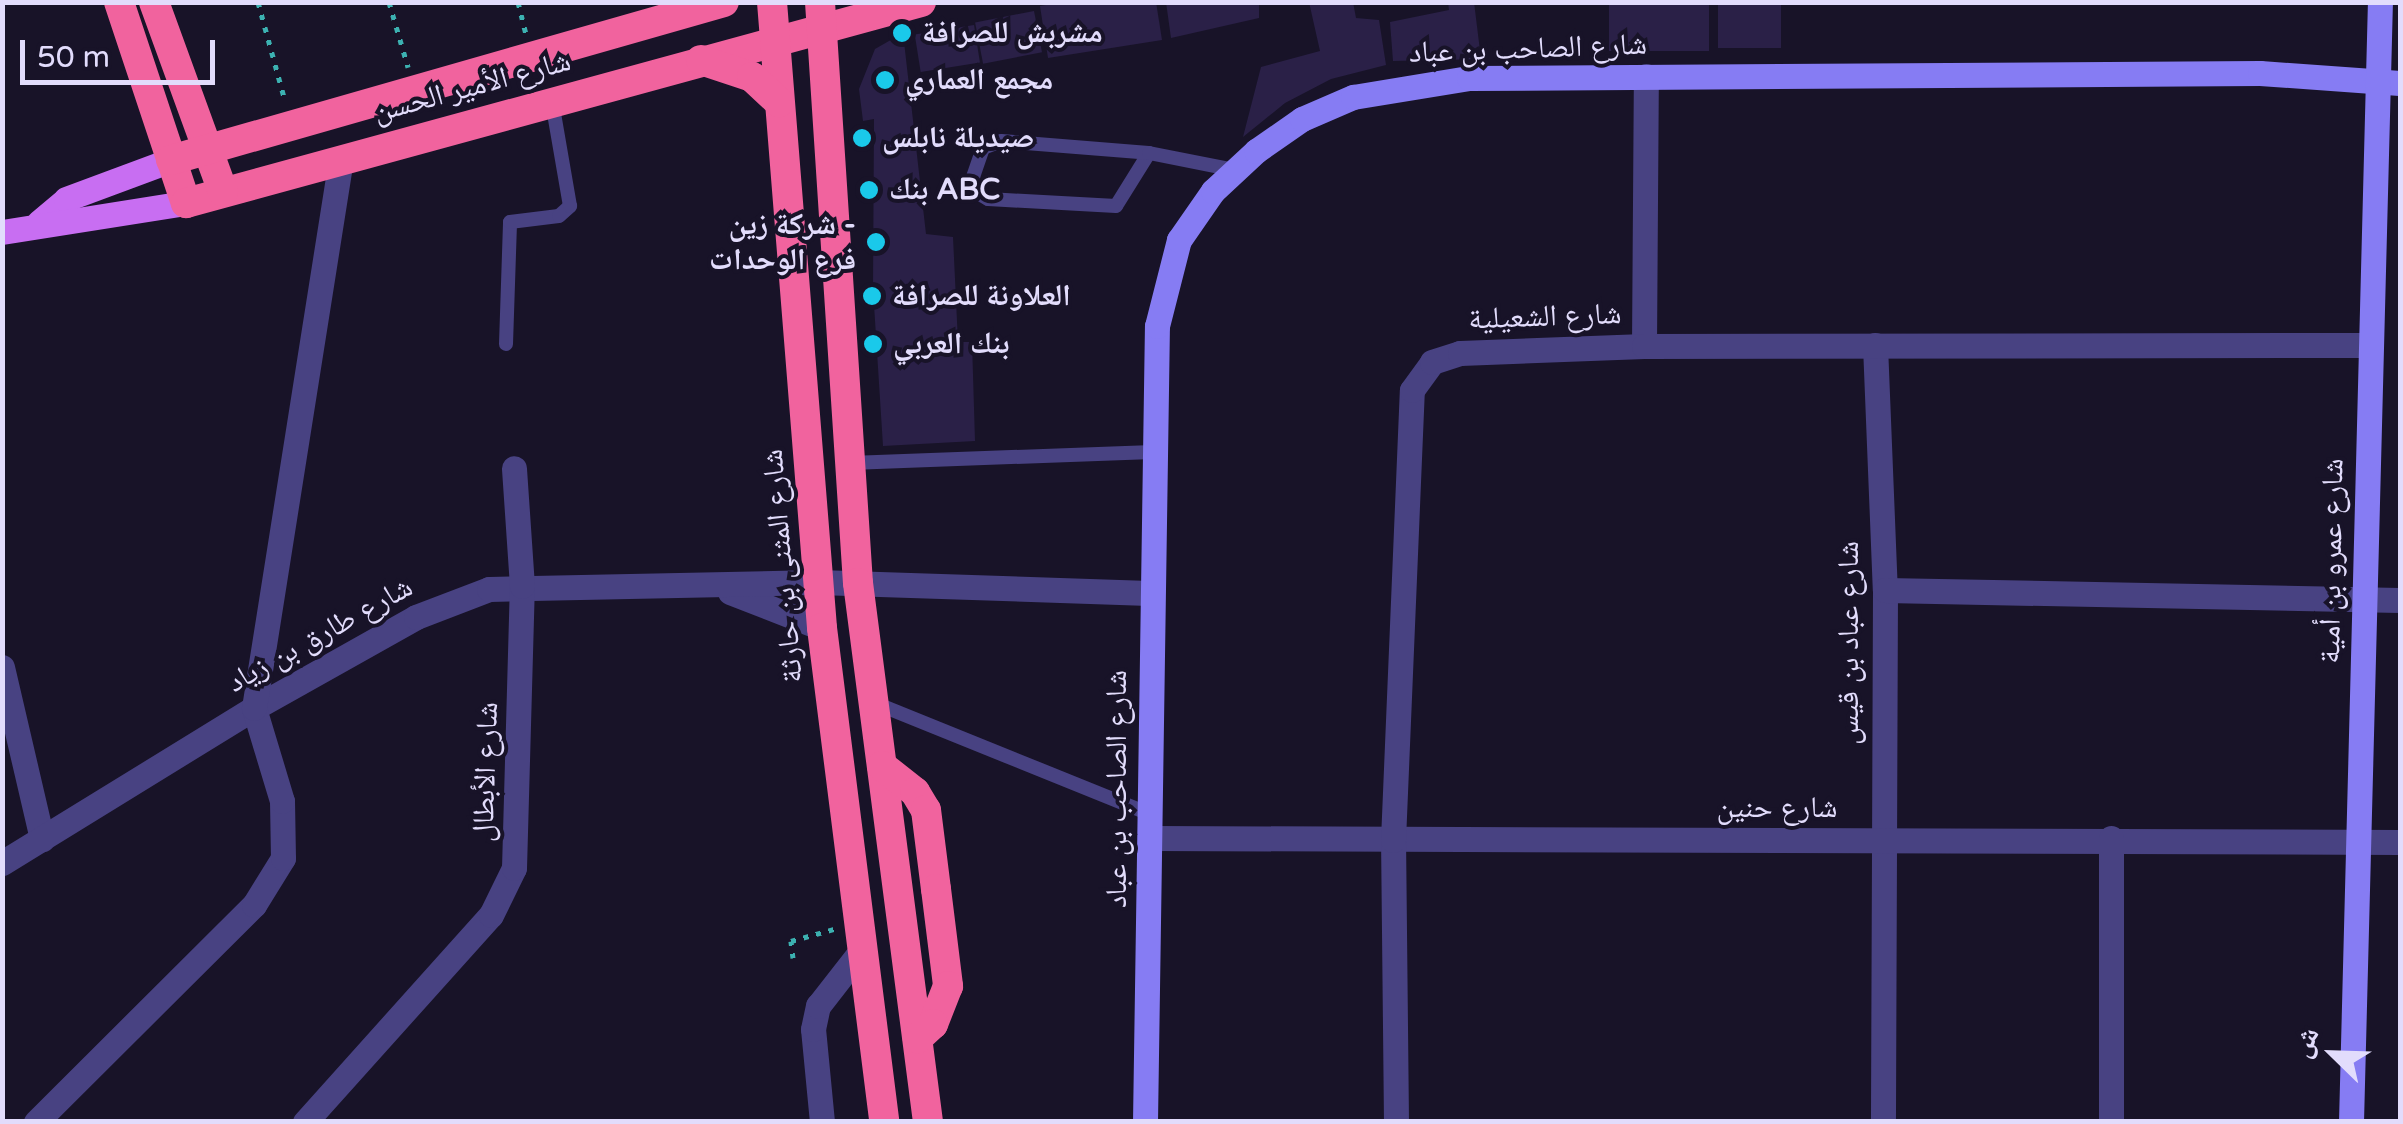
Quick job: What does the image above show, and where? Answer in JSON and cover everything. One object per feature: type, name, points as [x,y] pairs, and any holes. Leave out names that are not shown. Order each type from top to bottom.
[{"type":"highway","points":[[119,2],[186,202]]},
{"type":"highway","points":[[154,2],[223,192]]},
{"type":"highway","name":"شارع الأمير الحسن","points":[[171,160],[253,133],[724,2]]},
{"type":"highway","name":"شارع المثنى بن حارثة","points":[[772,2],[822,628],[884,1122]]},
{"type":"highway","name":"شارع الأمير الحسن","points":[[186,202],[776,40],[821,16],[879,12],[921,2]]},
{"type":"highway","points":[[826,94],[847,43],[879,12]]},
{"type":"highway","points":[[821,16],[858,583],[928,1122]]},
{"type":"highway","points":[[700,60],[752,77],[779,102]]},
{"type":"highway","points":[[188,103],[206,124],[253,133]]},
{"type":"main road","name":"شارع الأمير الحسن","points":[[39,222],[66,199],[171,160]]},
{"type":"main road","name":"شارع الأمير الحسن","points":[[2,232],[39,222],[186,202]]},
{"type":"street","name":"شارع عمرو بن أمية","points":[[2351,1122],[2370,345],[2390,82],[2380,2]]},
{"type":"street","name":"شارع الصاحب بن عباد","points":[[1145,1122],[1152,827],[1152,452],[1165,282],[1195,214],[1235,170],[1302,119],[1391,88],[1469,78],[2260,73],[2390,82]]},
{"type":"street","points":[[1644,346],[1646,76]]},
{"type":"street","points":[[36,1122],[275,877],[287,835],[254,708],[341,159]]},
{"type":"street","name":"شارع عباد بن قيس","points":[[1875,344],[1884,590],[1879,840],[1883,1122]]},
{"type":"street","name":"شارع الشعيلية","points":[[1396,1122],[1394,840],[1412,390],[1443,355],[1644,346],[2370,345]]},
{"type":"street","name":"شارع الأبطال","points":[[304,1122],[505,892],[520,836],[522,586],[514,468]]},
{"type":"street","name":"شارع طارق بن زياد","points":[[2,862],[254,708],[452,599],[522,586],[818,582],[1149,594]]},
{"type":"street","name":"شارع طارق بن زياد","points":[[706,586],[822,628]]},
{"type":"street","points":[[1884,590],[2400,600]]},
{"type":"street","points":[[5,683],[42,839]]},
{"type":"street","name":"شارع حنين","points":[[1152,827],[1394,840],[2112,838],[2400,842]]},
{"type":"street","points":[[2111,1122],[2112,838]]},
{"type":"street","points":[[822,1122],[813,1029],[818,1006],[858,937]]},
{"type":"lane","points":[[506,344],[510,222],[559,216],[570,206],[552,101]]},
{"type":"lane","points":[[1150,153],[1116,206],[988,199],[976,192],[972,177],[983,148],[1001,141],[1150,153],[1235,170]]},
{"type":"lane","points":[[850,463],[1152,452]]},
{"type":"lane","points":[[873,703],[1152,827]]},
{"type":"path","points":[[258,2],[292,122]]},
{"type":"path","points":[[390,2],[415,88]]},
{"type":"path","points":[[793,958],[791,941],[858,937]]},
{"type":"building","points":[[1063,2],[1156,2],[1162,40],[1048,58],[1040,6]]},
{"type":"building","points":[[1166,2],[1259,2],[1259,18],[1171,38]]},
{"type":"building","points":[[1309,2],[1353,2],[1356,18],[1379,20],[1386,65],[1331,79],[1285,103],[1243,137],[1261,67],[1320,51]]},
{"type":"building","points":[[1448,2],[1474,2],[1481,59],[1393,61],[1390,22],[1449,10]]},
{"type":"building","points":[[1609,2],[1709,2],[1709,51],[1609,51]]},
{"type":"building","points":[[1718,2],[1781,2],[1781,48],[1718,48]]},
{"type":"building","points":[[1034,11],[1042,52],[983,64],[975,22]]},
{"type":"building","points":[[974,25],[980,63],[921,72],[915,34]]},
{"type":"building","points":[[903,33],[926,234],[953,237],[958,342],[972,342],[975,441],[883,446],[873,289],[874,119],[863,121],[859,89],[875,49]]},
{"type":"place","name":"مشربش للصرافة","points":[[902,33]]},
{"type":"place","name":"مجمع العماري","points":[[885,80]]},
{"type":"place","name":"صيديلة نابلس","points":[[862,138]]},
{"type":"place","name":"بنك ABC","points":[[869,190]]},
{"type":"place","name":"شركة زين - فرع الوحدات","points":[[876,242]]},
{"type":"place","name":"العلاونة للصرافة","points":[[872,296]]},
{"type":"place","name":"بنك العربي","points":[[873,344]]}]
